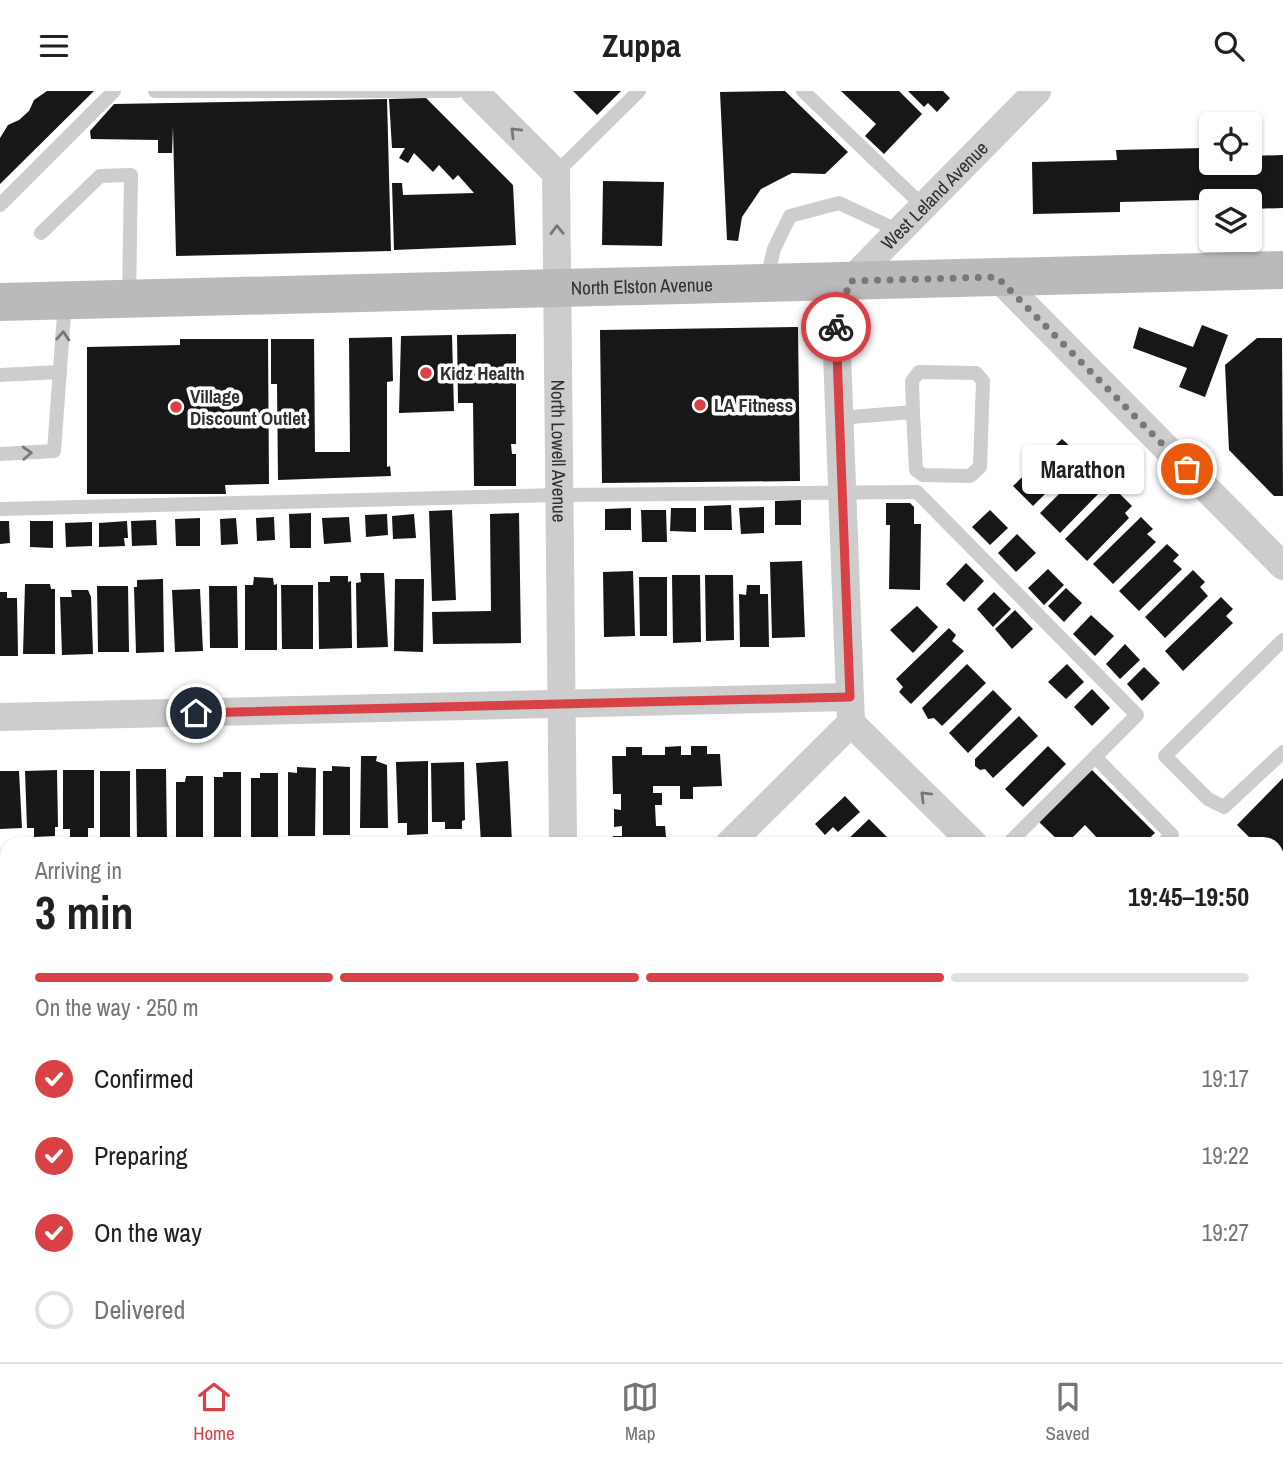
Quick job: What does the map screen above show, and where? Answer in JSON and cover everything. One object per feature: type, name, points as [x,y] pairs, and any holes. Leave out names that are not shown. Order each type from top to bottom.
[{"type":"main road","name":"North Elston Avenue","points":[[4,294],[66,300],[129,299],[1283,270]]},
{"type":"street","points":[[474,91],[556,173]]},
{"type":"street","name":"West Leland Avenue","points":[[850,710],[835,328],[850,281],[1037,91]]},
{"type":"street","name":"North Lowell Avenue","points":[[556,173],[563,837]]},
{"type":"street","points":[[997,277],[1283,566]]},
{"type":"street","points":[[0,717],[563,706],[850,710],[967,837]]},
{"type":"street","points":[[735,837],[850,710]]},
{"type":"lane","points":[[0,205],[114,91]]},
{"type":"lane","points":[[155,91],[457,91]]},
{"type":"lane","points":[[556,173],[639,91]]},
{"type":"lane","points":[[803,91],[923,207]]},
{"type":"lane","points":[[41,233],[100,176],[131,176],[129,299]]},
{"type":"lane","points":[[766,283],[774,249],[790,216],[839,203],[900,231]]},
{"type":"lane","points":[[0,454],[54,451],[66,300]]},
{"type":"lane","points":[[0,375],[60,372]]},
{"type":"lane","points":[[919,372],[976,373],[983,381],[980,467],[970,477],[922,475],[916,470],[913,412],[912,381],[919,372]]},
{"type":"lane","points":[[839,418],[913,412]]},
{"type":"lane","points":[[0,509],[559,495],[917,492],[1138,715],[1015,837]]},
{"type":"lane","points":[[1283,640],[1165,756],[1208,799],[1224,807],[1283,752]]},
{"type":"lane","points":[[1095,757],[1172,835],[1170,837]]},
{"type":"building","points":[[47,91],[94,91],[0,184],[0,138],[8,125],[19,120],[29,111],[34,100]]},
{"type":"building","points":[[573,91],[621,91],[597,115]]},
{"type":"building","points":[[785,91],[848,152],[825,174],[792,173],[761,189],[742,217],[738,241],[727,240],[720,92]]},
{"type":"building","points":[[841,91],[899,91],[922,114],[884,154],[865,136],[876,124]]},
{"type":"building","points":[[908,91],[943,91],[950,98],[937,112],[928,103],[924,107]]},
{"type":"building","points":[[426,98],[513,185],[516,245],[394,250],[392,183],[402,183],[403,195],[474,193],[458,175],[453,180],[439,165],[433,172],[414,153],[408,163],[399,158],[405,148],[392,148],[389,99]]},
{"type":"building","points":[[387,99],[391,251],[176,256],[173,127],[172,153],[158,153],[158,140],[91,139],[90,131],[114,104]]},
{"type":"building","points":[[1199,148],[1199,175],[1262,175],[1262,156],[1283,155],[1283,208],[1262,209],[1262,189],[1199,189],[1199,200],[1120,202],[1120,212],[1033,214],[1032,162],[1117,160],[1116,150]]},
{"type":"building","points":[[603,181],[664,182],[662,246],[602,245]]},
{"type":"building","points":[[1202,325],[1228,335],[1205,397],[1179,387],[1187,368],[1133,348],[1139,327],[1193,347]]},
{"type":"building","name":"LA Fitness","points":[[798,327],[800,481],[602,483],[600,330]]},
{"type":"building","points":[[516,334],[516,444],[511,444],[512,454],[516,454],[516,486],[474,486],[473,403],[458,403],[457,335]]},
{"type":"building","name":"Kidz Health","points":[[452,335],[454,411],[399,413],[401,336]]},
{"type":"building","points":[[392,337],[393,381],[387,382],[387,467],[390,466],[391,476],[278,480],[277,384],[271,384],[271,339],[314,339],[315,452],[350,452],[349,338]]},
{"type":"building","points":[[1257,338],[1282,338],[1283,496],[1274,496],[1229,450],[1225,365]]},
{"type":"building","points":[[180,339],[268,339],[269,484],[225,485],[226,494],[87,494],[87,347],[180,345]]},
{"type":"building","points":[[1062,439],[1073,449],[1068,454],[1077,462],[1033,506],[1013,486]]},
{"type":"building","points":[[1088,465],[1100,476],[1095,481],[1103,489],[1060,533],[1040,513]]},
{"type":"building","points":[[1115,489],[1132,506],[1125,513],[1129,518],[1087,561],[1065,539]]},
{"type":"building","points":[[801,500],[801,525],[775,525],[775,501]]},
{"type":"building","points":[[886,503],[910,503],[914,507],[914,524],[921,524],[920,590],[889,589],[890,525],[886,525]]},
{"type":"building","points":[[731,505],[732,530],[704,530],[704,506]]},
{"type":"building","points":[[764,507],[764,533],[741,534],[739,508]]},
{"type":"building","points":[[631,508],[631,530],[605,530],[605,509]]},
{"type":"building","points":[[671,508],[696,508],[696,532],[670,531]]},
{"type":"building","points":[[452,510],[456,600],[432,601],[429,511]]},
{"type":"building","points":[[641,510],[666,510],[667,542],[642,542]]},
{"type":"building","points":[[990,510],[1008,528],[990,545],[972,527]]},
{"type":"building","points":[[311,513],[311,548],[290,548],[289,514]]},
{"type":"building","points":[[519,513],[521,643],[433,644],[432,612],[491,611],[490,514]]},
{"type":"building","points":[[387,514],[388,535],[366,537],[365,515]]},
{"type":"building","points":[[414,514],[416,538],[393,539],[392,516]]},
{"type":"building","points":[[274,517],[275,540],[257,541],[256,518]]},
{"type":"building","points":[[349,517],[351,542],[324,544],[322,518]]},
{"type":"building","points":[[1141,517],[1153,529],[1147,534],[1156,542],[1113,584],[1093,564]]},
{"type":"building","points":[[200,518],[200,546],[176,546],[175,519]]},
{"type":"building","points":[[236,518],[238,544],[221,545],[220,519]]},
{"type":"building","points":[[156,520],[157,545],[132,546],[131,521]]},
{"type":"building","points":[[0,521],[9,521],[10,543],[0,544]]},
{"type":"building","points":[[30,521],[53,521],[53,548],[30,547]]},
{"type":"building","points":[[127,521],[128,538],[124,538],[125,546],[99,547],[99,523]]},
{"type":"building","points":[[92,522],[92,546],[66,547],[65,523]]},
{"type":"building","points":[[1017,534],[1036,553],[1016,572],[998,553]]},
{"type":"building","points":[[1167,544],[1179,555],[1173,561],[1182,569],[1139,611],[1119,591]]},
{"type":"building","points":[[802,561],[805,637],[772,638],[770,562]]},
{"type":"building","points":[[966,563],[984,581],[964,602],[946,584]]},
{"type":"building","points":[[1048,569],[1064,585],[1044,605],[1028,588]]},
{"type":"building","points":[[1193,570],[1205,582],[1200,587],[1208,596],[1165,638],[1145,617]]},
{"type":"building","points":[[633,571],[635,636],[604,637],[603,572]]},
{"type":"building","points":[[360,573],[384,573],[388,647],[357,648],[356,583],[361,582]]},
{"type":"building","points":[[672,575],[700,575],[701,642],[673,643]]},
{"type":"building","points":[[705,575],[733,575],[734,640],[706,641]]},
{"type":"building","points":[[330,576],[348,576],[348,582],[351,581],[352,648],[319,649],[318,582],[330,582]]},
{"type":"building","points":[[254,577],[273,578],[274,585],[277,584],[277,650],[245,650],[245,585],[253,585]]},
{"type":"building","points":[[639,577],[667,577],[667,636],[640,636]]},
{"type":"building","points":[[163,579],[164,652],[136,653],[134,587],[137,587],[137,580]]},
{"type":"building","points":[[395,579],[424,579],[423,652],[394,651]]},
{"type":"building","points":[[25,584],[50,584],[51,589],[55,589],[55,654],[23,654]]},
{"type":"building","points":[[281,585],[313,585],[313,649],[282,649]]},
{"type":"building","points":[[747,585],[760,585],[760,594],[768,594],[769,647],[740,647],[739,594],[746,595]]},
{"type":"building","points":[[97,586],[128,586],[129,652],[98,652]]},
{"type":"building","points":[[209,586],[237,586],[238,648],[210,648]]},
{"type":"building","points":[[1066,588],[1082,603],[1064,622],[1048,606]]},
{"type":"building","points":[[200,589],[203,651],[175,652],[172,590]]},
{"type":"building","points":[[71,590],[88,590],[91,597],[93,654],[62,655],[60,597],[72,597]]},
{"type":"building","points":[[0,592],[7,592],[7,598],[17,598],[18,656],[0,656]]},
{"type":"building","points":[[994,592],[1011,609],[993,627],[977,609]]},
{"type":"building","points":[[1221,597],[1233,609],[1226,616],[1233,623],[1183,671],[1165,651]]},
{"type":"building","points":[[917,606],[938,627],[913,653],[890,630]]},
{"type":"building","points":[[1015,610],[1033,629],[1012,649],[995,629]]},
{"type":"building","points":[[1091,615],[1114,636],[1095,656],[1073,634]]},
{"type":"building","points":[[949,628],[956,635],[952,641],[964,651],[911,704],[899,692],[903,687],[896,679]]},
{"type":"building","points":[[1125,644],[1140,660],[1120,679],[1106,664]]},
{"type":"building","points":[[967,664],[986,683],[942,726],[934,718],[928,719],[922,708]]},
{"type":"building","points":[[1067,664],[1084,682],[1066,699],[1048,682]]},
{"type":"building","points":[[1144,667],[1160,683],[1142,701],[1127,684]]},
{"type":"building","points":[[1092,689],[1110,708],[1092,726],[1074,707]]},
{"type":"building","points":[[993,690],[1012,709],[968,753],[949,733]]},
{"type":"building","points":[[1019,716],[1038,736],[993,778],[985,769],[980,770],[975,766],[975,759]]},
{"type":"building","points":[[681,746],[681,755],[691,755],[691,746],[707,746],[707,754],[720,754],[722,786],[693,787],[693,799],[680,799],[680,786],[653,786],[653,793],[662,793],[662,805],[655,805],[656,826],[665,826],[666,837],[613,837],[622,836],[622,826],[614,827],[614,809],[621,810],[621,794],[613,794],[612,756],[626,756],[626,747],[642,747],[642,755],[665,755],[665,747]]},
{"type":"building","points":[[1048,746],[1066,764],[1023,807],[1005,789]]},
{"type":"building","points":[[361,756],[377,756],[376,761],[387,765],[388,828],[360,828]]},
{"type":"building","points":[[428,761],[428,834],[407,835],[407,823],[398,823],[396,762]]},
{"type":"building","points":[[508,761],[512,837],[481,837],[476,763]]},
{"type":"building","points":[[464,762],[465,820],[462,821],[462,829],[445,829],[445,822],[432,822],[431,763]]},
{"type":"building","points":[[332,766],[350,767],[350,835],[323,835],[323,771],[332,771]]},
{"type":"building","points":[[297,767],[316,768],[315,836],[288,836],[288,772],[297,773]]},
{"type":"building","points":[[136,769],[166,769],[167,837],[137,837]]},
{"type":"building","points":[[57,770],[58,827],[55,827],[55,836],[34,837],[34,828],[27,828],[25,771]]},
{"type":"building","points":[[63,770],[94,770],[94,828],[88,828],[88,837],[70,837],[70,829],[63,829]]},
{"type":"building","points":[[1092,770],[1155,833],[1151,837],[1096,837],[1085,825],[1073,837],[1055,837],[1039,822]]},
{"type":"building","points":[[0,771],[19,771],[22,828],[0,829]]},
{"type":"building","points":[[100,771],[130,771],[130,837],[100,837]]},
{"type":"building","points":[[223,772],[241,772],[241,837],[214,837],[214,777],[223,777]]},
{"type":"building","points":[[260,773],[278,773],[278,837],[251,837],[251,778],[260,778]]},
{"type":"building","points":[[186,776],[203,776],[203,837],[176,837],[176,782],[185,782]]},
{"type":"building","points":[[1283,778],[1283,837],[1249,837],[1237,825]]},
{"type":"building","points":[[845,796],[860,812],[838,832],[833,827],[825,835],[815,824]]},
{"type":"building","points":[[869,819],[887,837],[850,837]]},
{"type":"way so far","points":[[836,327],[850,281],[997,277],[1187,469]]},
{"type":"place","name":"Kidz Health","points":[[426,373]]},
{"type":"place","name":"LA Fitness","points":[[700,405]]},
{"type":"place","name":"Village Discount Outlet","points":[[176,407]]},
{"type":"place","name":"Marathon","points":[[1187,469]]},
{"type":"route","points":[[196,713],[850,697],[836,327]]}]
